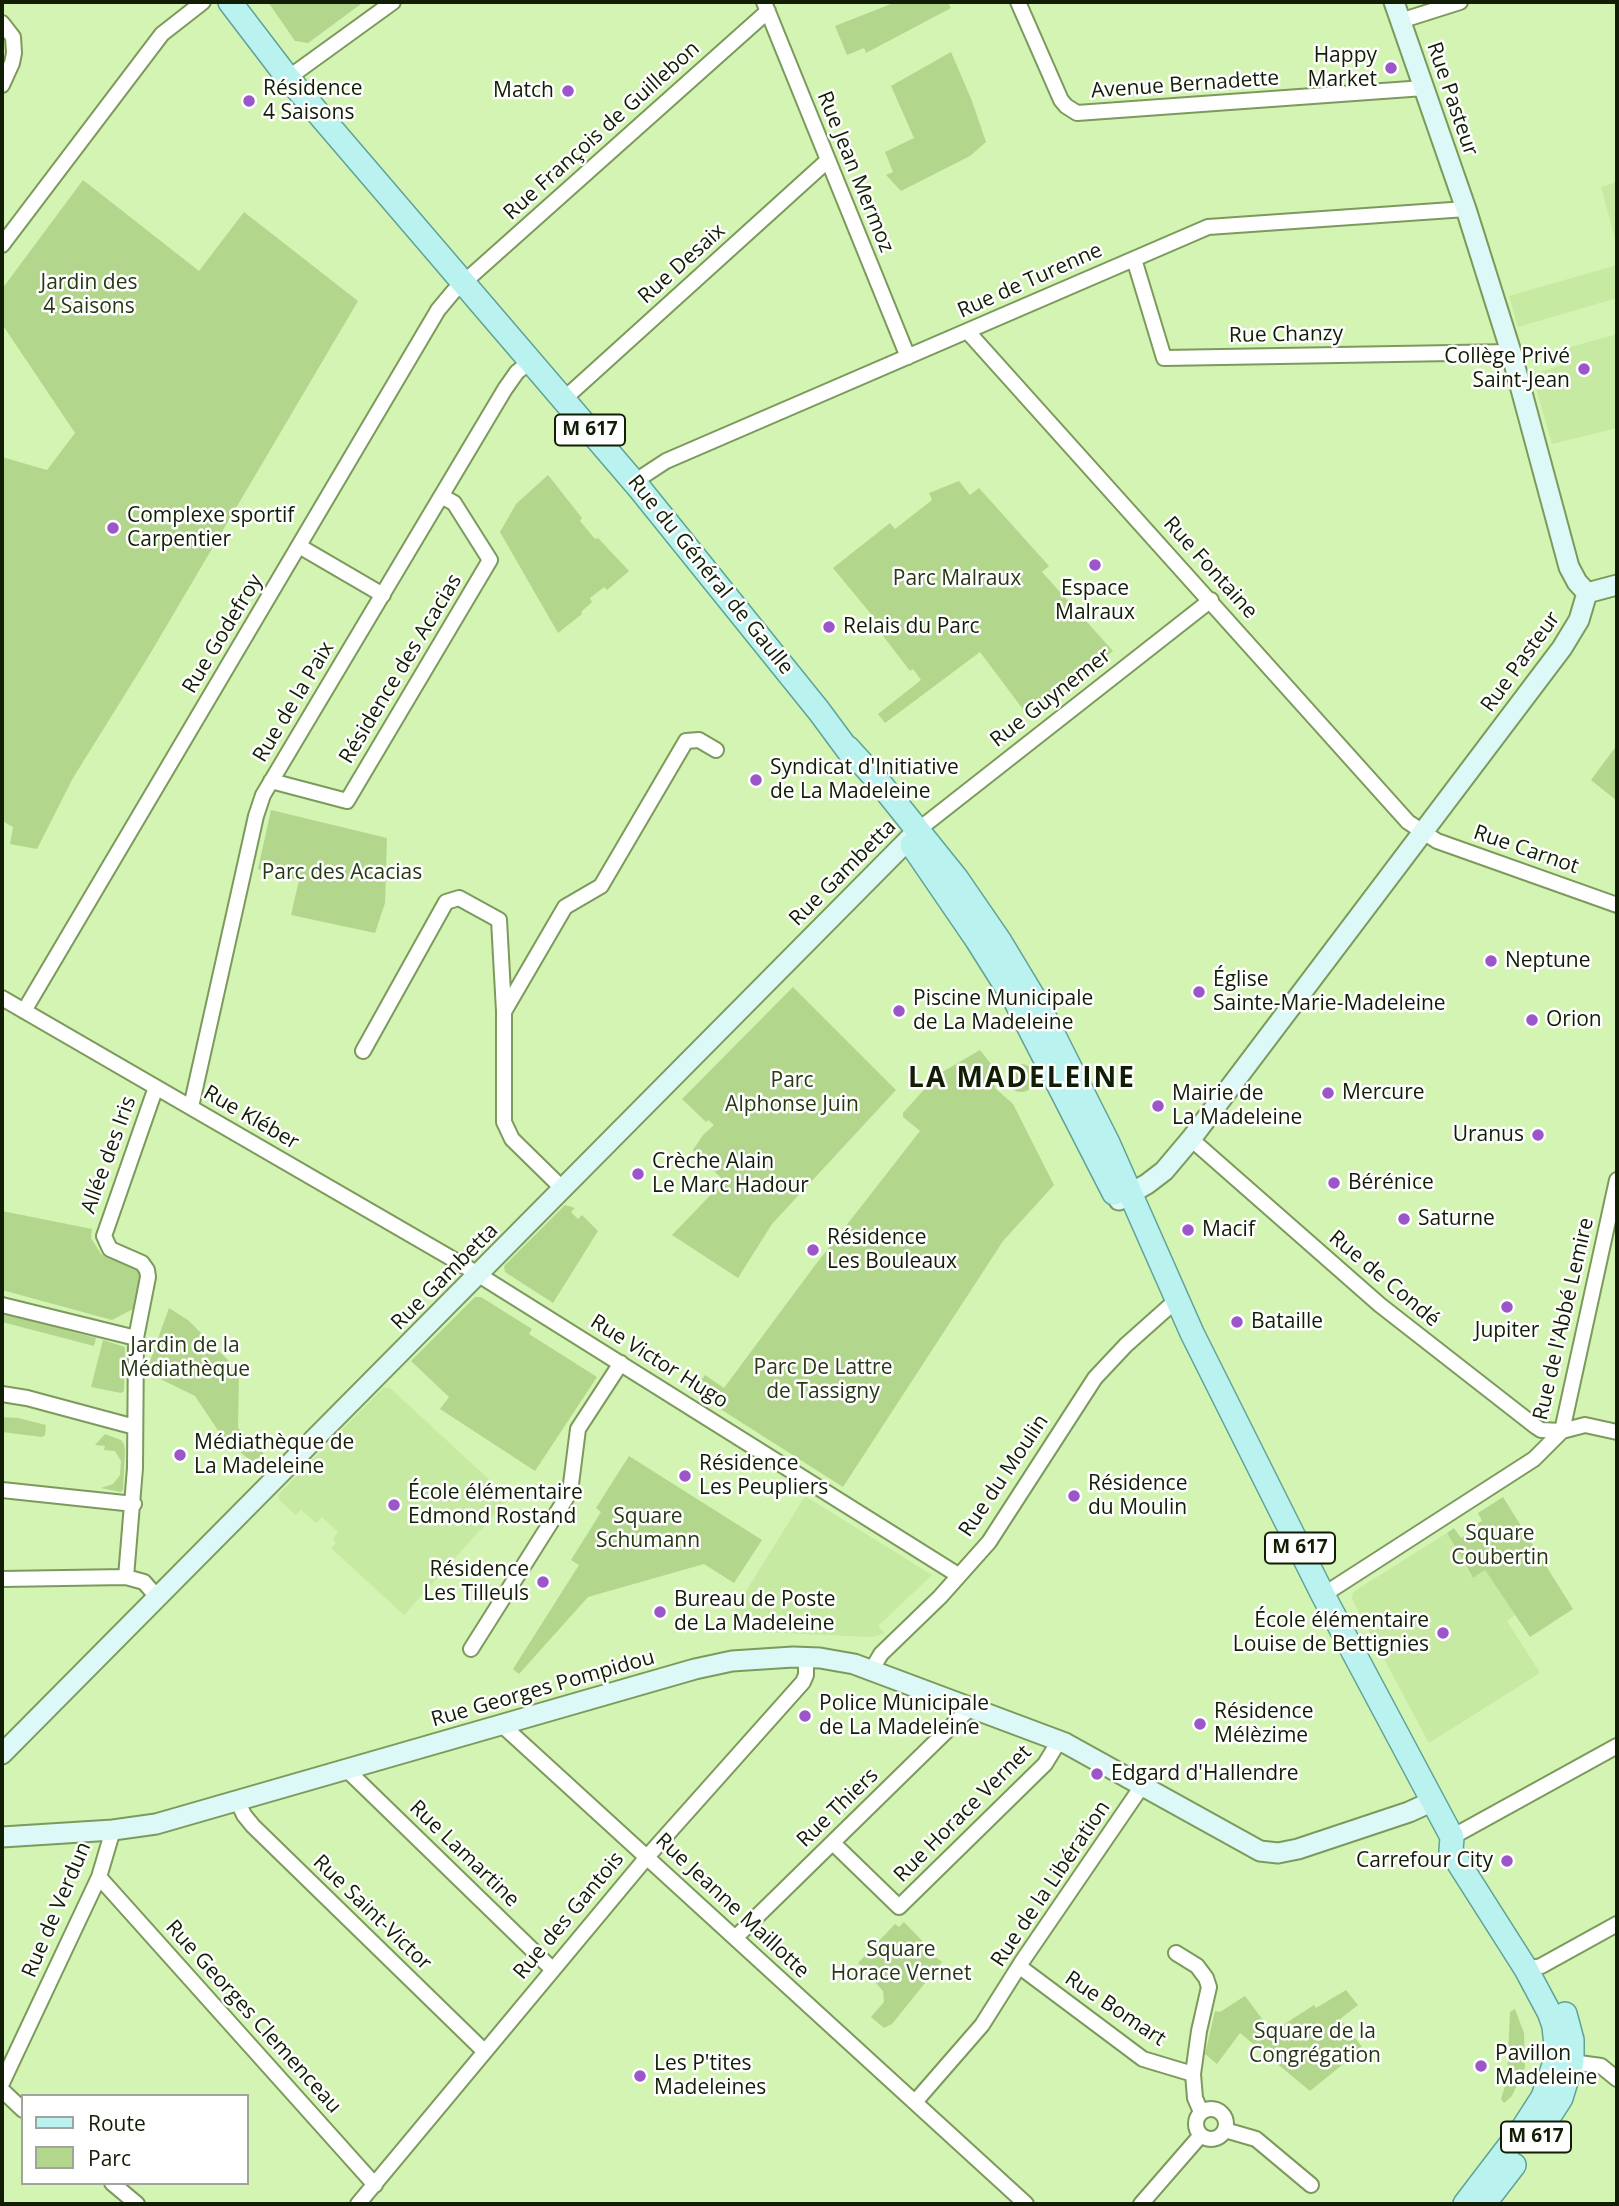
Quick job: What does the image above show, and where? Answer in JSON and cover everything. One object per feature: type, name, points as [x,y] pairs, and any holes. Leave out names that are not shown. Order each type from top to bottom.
[{"type":"main road","name":"Rue du Général de Gaulle","points":[[230,2],[292,75],[324,118],[634,482],[848,747],[913,835],[1016,1002],[1124,1198],[1323,1595],[1452,1837],[1464,1843],[1534,1967],[1564,2011],[1572,2040],[1563,2063],[1549,2082],[1539,2105],[1465,2204]]},
{"type":"main road","name":"Rue du Général de Gaulle","points":[[247,2],[292,75]]},
{"type":"main road","name":"Rue du Général de Gaulle","points":[[1124,1198],[1172,1304],[1192,1333]]},
{"type":"main road","name":"Rue du Général de Gaulle","points":[[1484,2204],[1553,2111],[1565,2088],[1563,2063]]},
{"type":"street","points":[[2,245],[153,45],[174,24],[204,2]]},
{"type":"street","points":[[292,75],[393,2]]},
{"type":"street","name":"Avenue Bernadette","points":[[1018,2],[1062,100],[1077,113],[1424,88]]},
{"type":"street","name":"Rue Pasteur","points":[[1124,1198],[1164,1171],[1191,1139],[1562,648],[1579,620],[1587,593],[1569,567],[1511,352],[1466,209],[1394,2]]},
{"type":"street","points":[[1400,21],[1460,2]]},
{"type":"street","name":"Rue Jean Mermoz","points":[[766,6],[908,357]]},
{"type":"street","name":"Rue François de Guillebon","points":[[464,282],[766,6]]},
{"type":"street","points":[[2,23],[14,44],[12,63],[2,85]]},
{"type":"street","name":"Rue Desaix","points":[[564,399],[827,160]]},
{"type":"street","name":"Rue de Turenne","points":[[634,482],[666,461],[1197,231],[1218,225],[1466,209]]},
{"type":"street","name":"Rue Chanzy","points":[[1134,259],[1164,358],[1511,352]]},
{"type":"street","name":"Rue Godefroy","points":[[24,1011],[434,316],[447,298],[464,282]]},
{"type":"street","name":"Rue Fontaine","points":[[968,332],[1402,816],[1421,833]]},
{"type":"street","name":"Rue de la Paix","points":[[191,1107],[263,795],[510,382],[531,361]]},
{"type":"street","name":"Résidence des Acacias","points":[[271,781],[347,800],[490,560],[454,503],[443,497]]},
{"type":"street","points":[[299,546],[383,595]]},
{"type":"street","points":[[1587,593],[1617,585]]},
{"type":"street","name":"Rue Guynemer","points":[[913,835],[1211,600]]},
{"type":"street","points":[[504,1011],[565,907],[601,886],[686,741],[699,740],[716,750]]},
{"type":"street","name":"Rue Carnot","points":[[1421,833],[1617,905]]},
{"type":"street","name":"Rue Gambetta","points":[[2,1754],[913,835]]},
{"type":"street","points":[[363,1051],[446,902],[459,898],[499,920],[504,1011],[504,1122],[512,1139],[564,1189]]},
{"type":"street","name":"Rue Kléber","points":[[2,998],[479,1275]]},
{"type":"street","name":"Allée des Iris","points":[[136,1338],[148,1277],[147,1270],[142,1263],[110,1249],[104,1236],[156,1087]]},
{"type":"street","name":"Rue de Condé","points":[[1191,1139],[1380,1305],[1456,1365],[1541,1430],[1562,1431]]},
{"type":"street","name":"Rue de l'Abbé Lemire","points":[[1323,1595],[1534,1458],[1562,1431],[1617,1180]]},
{"type":"street","name":"Rue Victor Hugo","points":[[479,1275],[958,1574]]},
{"type":"street","name":"Rue du Moulin","points":[[871,1671],[881,1654],[940,1597],[989,1542],[1094,1378],[1172,1304]]},
{"type":"street","points":[[2,1305],[136,1338],[134,1504],[126,1577]]},
{"type":"street","points":[[471,1649],[570,1492],[578,1429],[621,1363]]},
{"type":"street","points":[[2,1394],[27,1398],[135,1427]]},
{"type":"street","points":[[1562,1431],[1585,1425],[1617,1432]]},
{"type":"street","points":[[2,1490],[134,1504]]},
{"type":"street","points":[[2,1579],[126,1577],[144,1582],[158,1597]]},
{"type":"street","name":"Rue Georges Pompidou","points":[[2,1837],[113,1830],[156,1824],[709,1666],[732,1661],[806,1657],[843,1661],[1059,1741],[1252,1848],[1268,1853],[1297,1849],[1409,1812],[1433,1801]]},
{"type":"street","name":"Rue des Gantois","points":[[368,2197],[552,1969],[647,1857],[803,1682],[806,1675],[806,1657]]},
{"type":"street","name":"Rue Thiers","points":[[735,1938],[970,1707]]},
{"type":"street","name":"Rue Jeanne Maillotte","points":[[502,1725],[1022,2203]]},
{"type":"street","name":"Rue Horace Vernet","points":[[832,1843],[899,1908],[1045,1764],[1059,1741]]},
{"type":"street","points":[[1452,1837],[1617,1746]]},
{"type":"street","name":"Rue Lamartine","points":[[346,1769],[552,1969]]},
{"type":"street","name":"Rue de la Libération","points":[[915,2102],[977,2033],[1142,1786]]},
{"type":"street","name":"Rue Saint-Victor","points":[[237,1800],[253,1826],[484,2051]]},
{"type":"street","name":"Rue de Verdun","points":[[2,2083],[99,1877],[113,1830]]},
{"type":"street","name":"Rue Georges Clemenceau","points":[[99,1877],[368,2197]]},
{"type":"street","points":[[1534,1967],[1617,1924]]},
{"type":"street","points":[[1176,1953],[1197,1966],[1209,1987],[1193,2074],[1195,2098],[1201,2112]]},
{"type":"street","name":"Rue Bomart","points":[[1020,1967],[1143,2059],[1193,2074]]},
{"type":"street","points":[[1563,2063],[1601,2066],[1611,2071],[1617,2079]]},
{"type":"street","points":[[2,2090],[21,2108]]},
{"type":"street","points":[[1211,2108],[1220,2112],[1226,2120],[1225,2130],[1214,2138],[1201,2135],[1195,2123],[1201,2112],[1211,2108]]},
{"type":"street","points":[[1225,2130],[1256,2139],[1311,2185]]},
{"type":"street","points":[[1141,2204],[1201,2135]]},
{"type":"street","points":[[114,2185],[137,2204]]},
{"type":"shaded area","points":[[1617,182],[1617,246],[1601,187]]},
{"type":"shaded area","name":"Collège Privé Saint-Jean","points":[[1617,265],[1617,298],[1518,327],[1509,296]]},
{"type":"shaded area","points":[[1617,334],[1617,428],[1552,444],[1532,374],[1570,363],[1567,348]]},
{"type":"shaded area","name":"École élémentaire Edmond Rostand","points":[[383,1388],[390,1388],[509,1498],[404,1615],[331,1548],[336,1543],[333,1539],[338,1532],[322,1517],[316,1523],[301,1510],[296,1515],[279,1500],[279,1494]]},
{"type":"shaded area","points":[[805,1496],[932,1575],[878,1626],[885,1633],[873,1637],[733,1631],[730,1617]]},
{"type":"shaded area","name":"École élémentaire Louise de Bettignies","points":[[1447,1533],[1472,1578],[1485,1570],[1492,1580],[1515,1615],[1507,1621],[1540,1673],[1429,1743],[1352,1599],[1353,1592]]},
{"type":"green space","points":[[268,2],[361,4],[308,43],[295,41]]},
{"type":"green space","points":[[896,2],[950,2],[948,3],[951,8],[866,53],[864,48],[847,55],[835,26]]},
{"type":"green space","points":[[951,52],[986,142],[970,156],[901,191],[886,175],[893,172],[885,152],[914,138],[891,86]]},
{"type":"green space","name":"Complexe sportif Carpentier","points":[[83,180],[199,271],[244,212],[358,301],[147,659],[73,778],[37,849],[10,844],[13,827],[2,821],[2,457],[47,470],[75,433],[2,324],[2,289]]},
{"type":"green space","points":[[548,475],[595,539],[598,538],[629,571],[607,590],[604,587],[590,598],[592,602],[582,614],[558,633],[500,532],[516,504]]},
{"type":"green space","name":"Parc Malraux","points":[[959,481],[970,495],[979,488],[1049,566],[1042,572],[1113,651],[1028,716],[980,652],[885,723],[878,714],[921,680],[913,669],[910,671],[877,628],[880,625],[833,568],[890,523],[895,529],[932,500],[929,493]]},
{"type":"green space","points":[[1617,745],[1617,801],[1591,780]]},
{"type":"green space","name":"Parc des Acacias","points":[[271,810],[387,838],[385,903],[375,933],[291,915],[299,880],[258,869]]},
{"type":"green space","name":"Parc Alphonse Juin","points":[[793,987],[896,1090],[772,1224],[738,1278],[672,1235],[724,1181],[693,1150],[714,1125],[708,1120],[706,1122],[682,1099]]},
{"type":"green space","name":"Parc De Lattre de Tassigny","points":[[980,1050],[991,1064],[995,1088],[1013,1104],[1054,1185],[1003,1241],[843,1487],[703,1398],[708,1390],[699,1383],[705,1375],[724,1388],[920,1131],[903,1117],[903,1113],[937,1075]]},
{"type":"green space","points":[[1021,1064],[1031,1068],[1035,1078],[1031,1088],[1021,1092],[1011,1088],[1007,1078],[1011,1068]]},
{"type":"green space","points":[[565,1205],[575,1208],[571,1212],[578,1219],[582,1215],[598,1231],[553,1303],[505,1272],[504,1266]]},
{"type":"green space","points":[[2,1211],[92,1229],[91,1238],[101,1254],[138,1270],[140,1275],[133,1309],[112,1320],[2,1290]]},
{"type":"green space","points":[[475,1297],[481,1297],[532,1329],[529,1334],[597,1377],[535,1471],[440,1409],[449,1397],[411,1361]]},
{"type":"green space","name":"Jardin de la Médiathèque","points":[[169,1308],[188,1320],[239,1371],[238,1428],[264,1454],[254,1464],[221,1435],[195,1396],[146,1372]]},
{"type":"green space","points":[[2,1313],[96,1338],[94,1346],[2,1322]]},
{"type":"green space","points":[[103,1340],[125,1347],[124,1391],[121,1393],[91,1387]]},
{"type":"green space","points":[[2,1417],[46,1425],[45,1435],[42,1437],[2,1432]]},
{"type":"green space","points":[[105,1434],[121,1440],[124,1444],[121,1492],[101,1488],[113,1484],[120,1475],[121,1461],[115,1451],[104,1450],[105,1446],[95,1445]]},
{"type":"green space","name":"Square Schumann","points":[[629,1456],[762,1540],[734,1583],[704,1564],[588,1597],[519,1674],[513,1669],[579,1565],[571,1560],[601,1512],[596,1508]]},
{"type":"green space","name":"Square Coubertin","points":[[1503,1497],[1573,1609],[1530,1637],[1485,1570],[1473,1578],[1447,1533],[1454,1528],[1461,1538],[1474,1530],[1472,1527],[1482,1521],[1478,1513]]},
{"type":"green space","name":"Square Horace Vernet","points":[[904,1922],[942,1962],[892,2024],[884,2028],[871,2017],[884,2002],[883,1991],[858,1963],[895,1924],[899,1927]]},
{"type":"green space","name":"Square de la Congrégation","points":[[1346,1990],[1358,2005],[1340,2019],[1363,2048],[1310,2091],[1240,2033],[1217,2064],[1205,2054],[1215,2011],[1220,2012],[1245,1996],[1272,2032],[1314,2005],[1316,2008]]},
{"type":"green space","points":[[1515,2009],[1524,2033],[1525,2067],[1512,2096],[1504,2103],[1501,2099],[1507,2080],[1510,2012]]},
{"type":"place","name":"Happy Market","points":[[1391,68]]},
{"type":"place","name":"Match","points":[[568,91]]},
{"type":"place","name":"Résidence 4 Saisons","points":[[249,101]]},
{"type":"place","name":"Collège Privé Saint-Jean","points":[[1584,369]]},
{"type":"place","name":"Complexe sportif Carpentier","points":[[113,528]]},
{"type":"place","name":"Espace Malraux","points":[[1095,565]]},
{"type":"place","name":"Relais du Parc","points":[[829,627]]},
{"type":"place","name":"Syndicat d'Initiative de La Madeleine","points":[[756,780]]},
{"type":"place","name":"Neptune","points":[[1491,961]]},
{"type":"place","name":"Église Sainte-Marie-Madeleine","points":[[1199,992]]},
{"type":"place","name":"Piscine Municipale de La Madeleine","points":[[899,1011]]},
{"type":"place","name":"Orion","points":[[1532,1020]]},
{"type":"place","name":"Mercure","points":[[1328,1093]]},
{"type":"place","name":"Mairie de La Madeleine","points":[[1158,1106]]},
{"type":"place","name":"Uranus","points":[[1538,1135]]},
{"type":"place","name":"Crèche Alain Le Marc Hadour","points":[[638,1174]]},
{"type":"place","name":"Bérénice","points":[[1334,1183]]},
{"type":"place","name":"Saturne","points":[[1404,1219]]},
{"type":"place","name":"Macif","points":[[1188,1230]]},
{"type":"place","name":"Résidence Les Bouleaux","points":[[813,1250]]},
{"type":"place","name":"Jupiter","points":[[1507,1307]]},
{"type":"place","name":"Bataille","points":[[1237,1322]]},
{"type":"place","name":"Médiathèque de La Madeleine","points":[[180,1455]]},
{"type":"place","name":"Résidence Les Peupliers","points":[[685,1476]]},
{"type":"place","name":"Résidence du Moulin","points":[[1074,1496]]},
{"type":"place","name":"École élémentaire Edmond Rostand","points":[[394,1505]]},
{"type":"place","name":"Résidence Les Tilleuls","points":[[543,1582]]},
{"type":"place","name":"Bureau de Poste de La Madeleine","points":[[660,1612]]},
{"type":"place","name":"École élémentaire Louise de Bettignies","points":[[1443,1633]]},
{"type":"place","name":"Police Municipale de La Madeleine","points":[[805,1716]]},
{"type":"place","name":"Résidence Mélèzime","points":[[1200,1724]]},
{"type":"place","name":"Edgard d'Hallendre","points":[[1097,1774]]},
{"type":"place","name":"Carrefour City","points":[[1507,1861]]},
{"type":"place","name":"Pavillon Madeleine","points":[[1481,2066]]},
{"type":"place","name":"Les P'tites Madeleines","points":[[640,2076]]},
{"type":"district","name":"LA MADELEINE","points":[[1022,1079]]},
{"type":"park label","name":"Jardin des 4 Saisons","points":[[89,295]]}]
